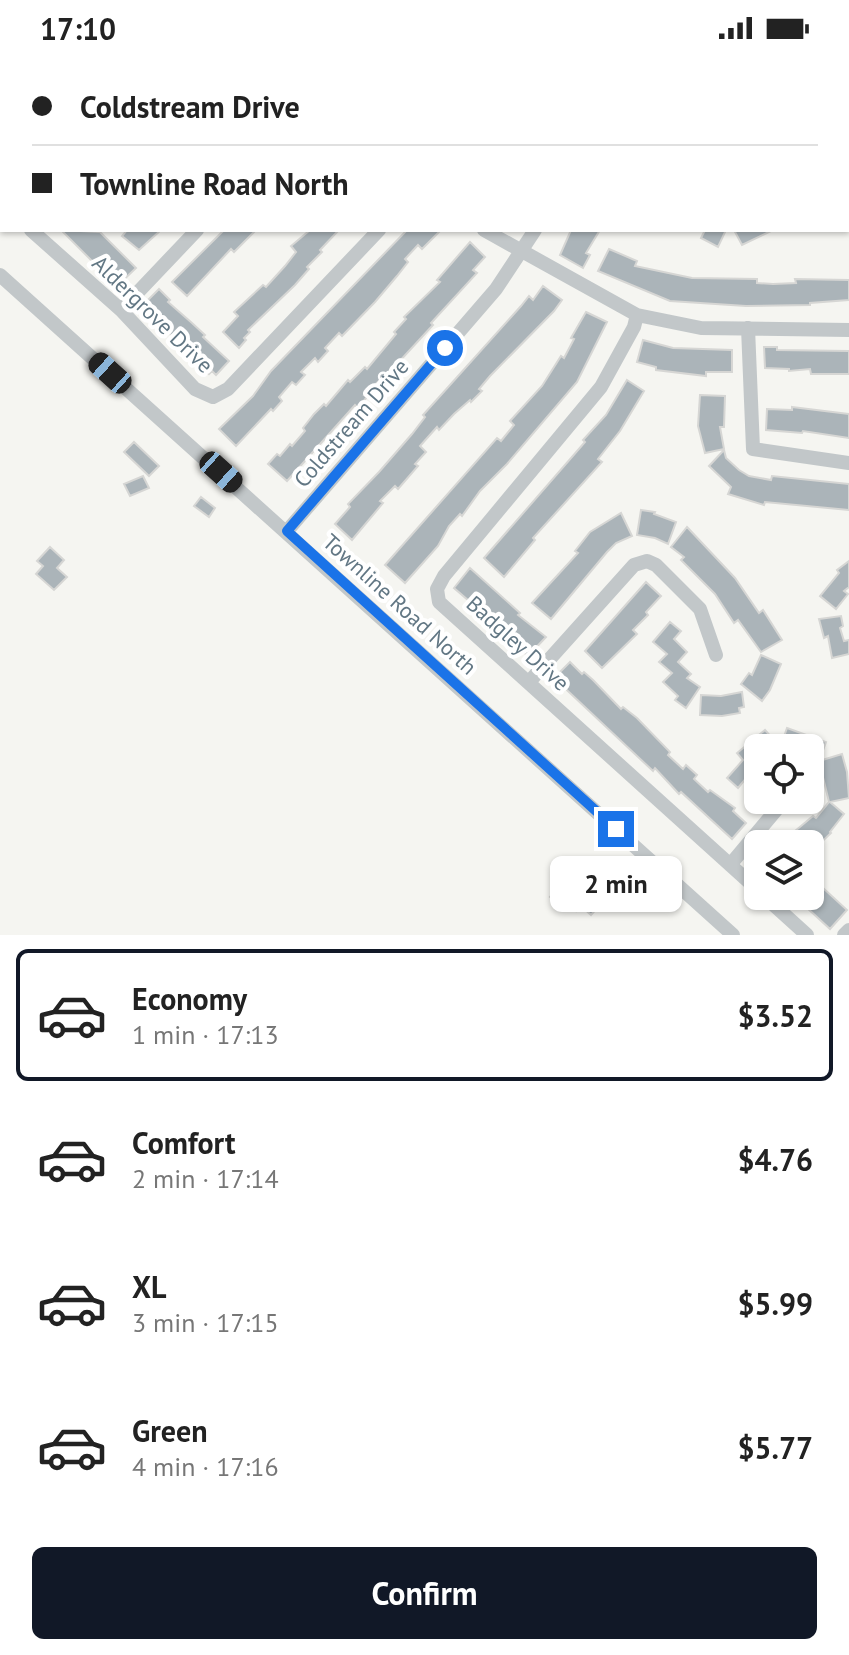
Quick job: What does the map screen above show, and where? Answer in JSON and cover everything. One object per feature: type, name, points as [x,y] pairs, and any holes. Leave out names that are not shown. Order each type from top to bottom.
[{"type":"street","name":"Aldergrove Drive","points":[[33,232],[121,310],[195,389],[213,397],[228,389],[377,232]]},
{"type":"street","points":[[121,310],[195,232]]},
{"type":"street","points":[[487,232],[637,315],[701,328],[849,330]]},
{"type":"street","name":"Coldstream Drive","points":[[287,531],[496,289],[534,232]]},
{"type":"street","name":"Townline Road North","points":[[0,275],[733,935]]},
{"type":"street","name":"Badgley Drive","points":[[637,315],[634,327],[601,387],[444,576],[437,589],[439,602],[744,878]]},
{"type":"street","points":[[748,328],[753,449],[849,463]]},
{"type":"street","points":[[529,682],[634,565],[647,561],[656,565],[700,609],[716,655]]},
{"type":"street","points":[[730,865],[773,814]]},
{"type":"street","points":[[779,910],[807,935]]},
{"type":"street","points":[[844,935],[849,930]]},
{"type":"building","points":[[63,232],[100,232],[136,268],[117,286]]},
{"type":"building","points":[[125,232],[159,232],[139,250],[122,236]]},
{"type":"building","points":[[222,232],[254,232],[234,252],[231,249],[187,296],[172,282]]},
{"type":"building","points":[[308,232],[337,232],[295,285],[248,330],[246,340],[239,348],[223,332],[238,316],[234,312],[263,285],[266,287],[285,266],[296,252],[291,246]]},
{"type":"building","points":[[405,232],[439,232],[422,249],[418,245],[375,302],[342,336],[339,333],[325,348],[328,351],[318,362],[315,358],[301,372],[305,375],[296,385],[292,382],[279,397],[282,401],[236,446],[219,429],[253,396],[271,371]]},
{"type":"building","points":[[570,232],[599,232],[586,253],[590,255],[583,268],[560,255]]},
{"type":"building","points":[[704,232],[725,232],[718,247],[701,238]]},
{"type":"building","points":[[735,232],[769,232],[742,245]]},
{"type":"building","points":[[470,242],[485,257],[473,270],[477,273],[397,364],[364,395],[367,397],[358,408],[355,405],[287,481],[268,464],[290,444],[292,446],[314,414],[324,404],[326,406],[348,380],[350,382],[365,367],[367,369],[396,334],[394,332],[406,319],[404,317],[440,282],[437,280]]},
{"type":"building","points":[[609,249],[637,261],[635,266],[692,278],[757,279],[757,283],[773,284],[796,283],[795,279],[849,280],[849,300],[810,305],[746,306],[670,301],[598,271]]},
{"type":"building","points":[[543,286],[562,300],[554,311],[490,376],[479,389],[482,391],[439,430],[437,427],[420,446],[426,452],[415,464],[418,466],[398,489],[395,486],[380,501],[383,503],[352,540],[335,524],[350,507],[348,504],[529,296],[533,300]]},
{"type":"building","points":[[159,289],[170,300],[168,302],[229,361],[216,375],[212,371],[209,374],[140,308]]},
{"type":"building","points":[[586,312],[607,322],[577,382],[480,491],[462,516],[460,514],[449,526],[438,546],[405,583],[385,565],[497,438],[501,441],[514,425],[510,421],[542,386],[561,356],[564,358]]},
{"type":"building","points":[[643,340],[673,348],[732,350],[732,372],[706,372],[706,376],[656,370],[656,367],[637,362]]},
{"type":"building","points":[[764,347],[849,351],[849,374],[811,374],[810,369],[789,371],[765,368]]},
{"type":"building","points":[[627,380],[644,391],[620,431],[598,459],[602,462],[533,538],[535,540],[504,577],[484,558],[585,442],[583,440],[606,415]]},
{"type":"building","points":[[700,395],[725,396],[724,427],[720,427],[724,449],[705,453],[698,426]]},
{"type":"building","points":[[792,407],[849,414],[849,438],[803,431],[766,430],[767,409],[792,410]]},
{"type":"building","points":[[134,442],[159,466],[149,476],[124,452]]},
{"type":"building","points":[[724,450],[726,458],[749,476],[849,484],[849,510],[765,502],[764,505],[728,494],[731,487],[709,466]]},
{"type":"building","points":[[143,476],[149,488],[130,496],[124,484]]},
{"type":"building","points":[[201,497],[215,508],[209,517],[194,506]]},
{"type":"building","points":[[641,510],[655,512],[676,522],[668,544],[637,535]]},
{"type":"building","points":[[621,513],[632,536],[616,543],[607,552],[551,619],[532,603],[578,553],[575,551],[590,532]]},
{"type":"building","points":[[687,527],[735,578],[759,613],[763,610],[782,640],[761,652],[738,620],[734,623],[715,594],[681,560],[684,557],[671,547]]},
{"type":"building","points":[[50,547],[64,560],[57,568],[67,577],[54,590],[36,574],[43,566],[37,561]]},
{"type":"building","points":[[849,561],[849,587],[844,591],[848,594],[836,609],[820,596],[839,573],[837,570]]},
{"type":"building","points":[[470,568],[520,613],[518,615],[546,637],[528,656],[517,646],[519,644],[454,588]]},
{"type":"building","points":[[646,582],[661,596],[633,630],[637,634],[602,668],[585,651]]},
{"type":"building","points":[[841,616],[843,626],[840,628],[844,641],[849,640],[849,654],[832,658],[828,636],[824,638],[819,619]]},
{"type":"building","points":[[670,622],[681,631],[674,639],[687,652],[678,662],[691,674],[687,678],[700,687],[686,708],[675,700],[678,696],[663,682],[672,673],[659,662],[667,654],[653,642]]},
{"type":"building","points":[[761,655],[781,664],[762,701],[741,684],[749,673],[752,675]]},
{"type":"building","points":[[570,662],[621,709],[623,707],[637,718],[670,752],[668,755],[683,769],[686,765],[697,775],[694,779],[708,792],[710,790],[735,808],[733,811],[746,823],[732,839],[681,792],[679,794],[655,768],[653,771],[554,678]]},
{"type":"building","points":[[742,692],[744,707],[739,708],[740,713],[700,715],[701,695],[721,696]]},
{"type":"building","points":[[787,728],[804,734],[785,734]]},
{"type":"building","points":[[744,747],[744,781],[738,788],[727,778],[743,760],[737,753]]},
{"type":"building","points":[[842,754],[849,798],[830,802],[844,814],[824,840],[824,830],[796,830],[813,816],[816,818],[824,814],[829,802],[824,782],[824,759]]},
{"type":"building","points":[[566,879],[598,907],[591,915],[580,905],[576,911],[565,901],[561,906],[550,897]]},
{"type":"building","points":[[824,889],[847,910],[830,929],[809,910],[824,910]]},
{"type":"route","points":[[445,348],[287,531],[616,829]]}]
